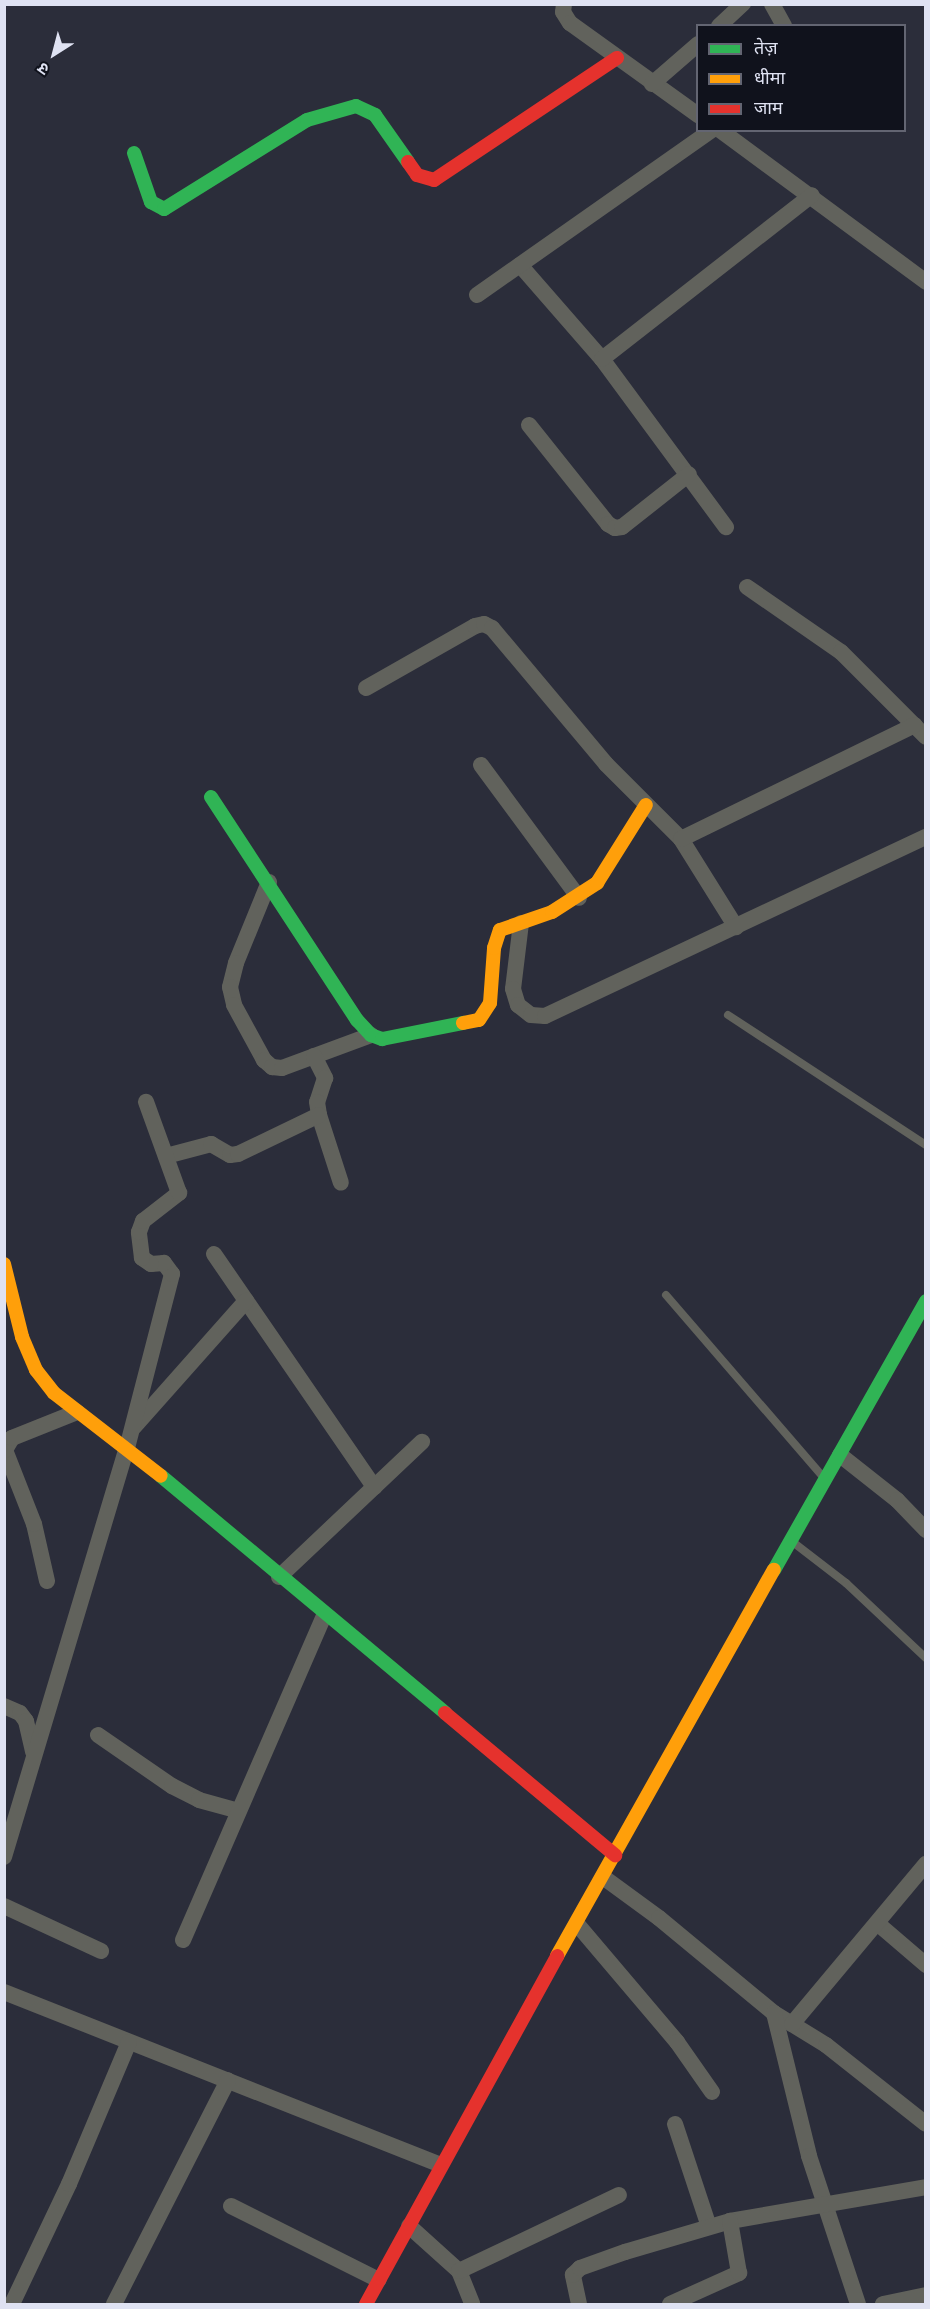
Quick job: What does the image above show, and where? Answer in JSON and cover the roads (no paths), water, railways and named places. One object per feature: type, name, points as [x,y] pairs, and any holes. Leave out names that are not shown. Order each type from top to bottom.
[{"type":"street","points":[[564,4],[563,12],[570,23],[696,114]]},
{"type":"street","points":[[721,24],[742,4]]},
{"type":"street","points":[[772,4],[783,24]]},
{"type":"street","points":[[652,84],[696,46]]},
{"type":"street","points":[[134,153],[151,202],[164,209],[281,134],[307,120],[356,106],[375,116],[417,175],[434,180],[617,58]]},
{"type":"street","points":[[477,295],[709,132]]},
{"type":"street","points":[[723,132],[812,195],[926,282]]},
{"type":"street","points":[[602,359],[812,195]]},
{"type":"street","points":[[520,265],[602,359],[726,527]]},
{"type":"street","points":[[529,425],[608,524],[615,528],[622,527],[689,474]]},
{"type":"street","points":[[681,839],[920,731],[841,652],[747,586]]},
{"type":"street","points":[[366,688],[484,624],[492,628],[562,714],[646,805],[681,839],[736,927]]},
{"type":"street","points":[[481,765],[579,898]]},
{"type":"street","points":[[211,797],[269,882],[357,1020],[371,1035],[382,1039],[479,1020],[490,1003],[495,938],[500,930],[579,898],[615,861],[646,805]]},
{"type":"street","points":[[521,922],[513,989],[518,1005],[531,1014],[545,1016],[926,837]]},
{"type":"street","points":[[269,882],[236,963],[230,987],[234,1005],[264,1060],[272,1067],[282,1068],[371,1035]]},
{"type":"street","points":[[314,1056],[325,1078],[317,1102],[341,1183]]},
{"type":"street","points":[[4,1857],[127,1448],[172,1274],[164,1263],[151,1264],[142,1258],[139,1232],[151,1212],[172,1202],[179,1193],[146,1102]]},
{"type":"street","points":[[166,1156],[211,1144],[230,1155],[238,1154],[320,1115]]},
{"type":"street","points":[[214,1254],[374,1487]]},
{"type":"street","points":[[4,1264],[22,1337],[36,1370],[77,1412],[127,1448],[324,1615],[615,1855]]},
{"type":"street","points":[[132,1430],[246,1301]]},
{"type":"street","points":[[366,2304],[440,2165],[926,1301]]},
{"type":"street","points":[[47,1581],[33,1524],[5,1450],[12,1438],[77,1412]]},
{"type":"street","points":[[279,1577],[422,1442]]},
{"type":"street","points":[[840,1455],[897,1500],[926,1530]]},
{"type":"street","points":[[183,1940],[324,1615]]},
{"type":"street","points":[[4,1706],[20,1713],[26,1721],[34,1753]]},
{"type":"street","points":[[98,1735],[172,1786],[199,1800],[239,1811]]},
{"type":"street","points":[[792,2024],[926,1864]]},
{"type":"street","points":[[603,1877],[659,1918],[774,2013],[826,2045],[926,2124]]},
{"type":"street","points":[[4,1906],[101,1951]]},
{"type":"street","points":[[878,1923],[926,1965]]},
{"type":"street","points":[[577,1924],[677,2042],[712,2092]]},
{"type":"street","points":[[4,1992],[440,2165]]},
{"type":"street","points":[[774,2013],[825,2206],[858,2304]]},
{"type":"street","points":[[12,2304],[69,2184],[129,2042]]},
{"type":"street","points":[[114,2304],[228,2080]]},
{"type":"street","points":[[675,2124],[709,2227]]},
{"type":"street","points":[[579,2304],[572,2283],[573,2275],[580,2268],[730,2221],[926,2187]]},
{"type":"street","points":[[459,2271],[619,2195]]},
{"type":"street","points":[[231,2206],[379,2280]]},
{"type":"street","points":[[670,2304],[739,2273],[730,2221]]},
{"type":"street","points":[[409,2226],[459,2271],[472,2304]]},
{"type":"street","points":[[882,2304],[926,2295]]},
{"type":"lane","points":[[728,1015],[926,1145]]},
{"type":"lane","points":[[666,1295],[825,1480]]},
{"type":"lane","points":[[791,1541],[846,1584],[926,1658]]}]
